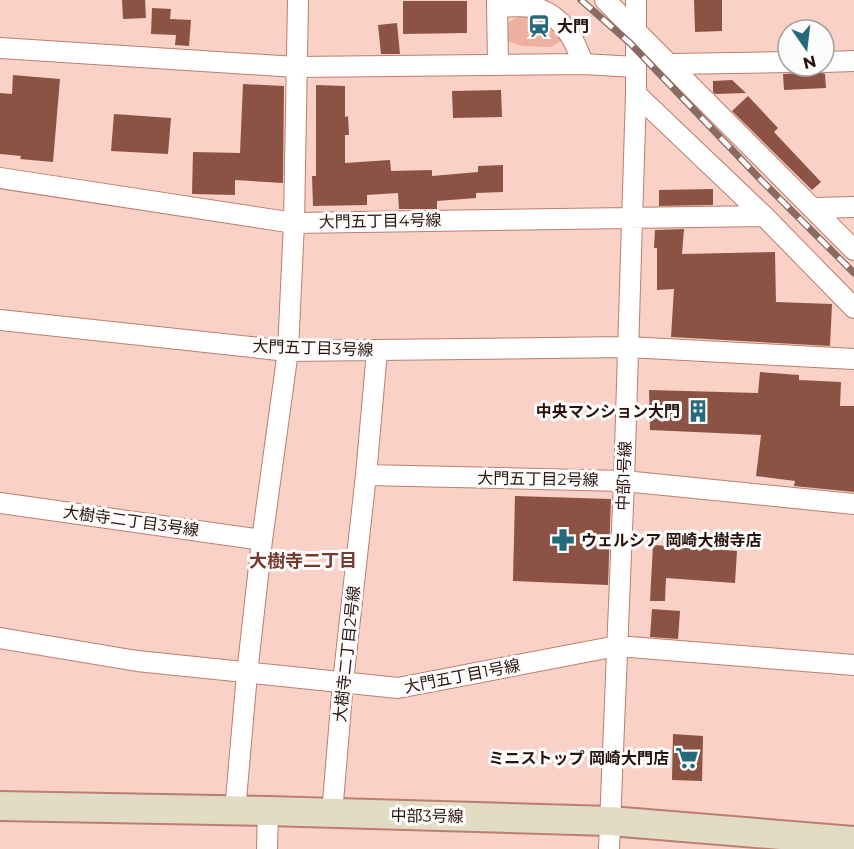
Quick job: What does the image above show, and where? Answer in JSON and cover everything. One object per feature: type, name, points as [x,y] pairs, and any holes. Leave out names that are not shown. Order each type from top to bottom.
[{"type":"street","points":[[235,811],[262,540],[288,351],[294,223],[298,0]]},
{"type":"street","points":[[605,0],[854,250]]},
{"type":"street","name":"中部1号線","points":[[609,849],[624,481],[636,94],[636,0]]},
{"type":"street","points":[[498,65],[498,4],[532,7],[547,13],[564,26],[577,46],[583,64]]},
{"type":"street","points":[[0,48],[296,68],[583,64],[636,67]]},
{"type":"street","points":[[836,62],[854,61]]},
{"type":"street","points":[[670,64],[776,62]]},
{"type":"street","points":[[636,94],[764,216],[854,308]]},
{"type":"street","name":"大門五丁目4号線","points":[[0,178],[294,223],[764,216]]},
{"type":"street","points":[[813,208],[854,207]]},
{"type":"street","name":"大門五丁目3号線","points":[[0,320],[288,351],[628,347],[854,359]]},
{"type":"street","name":"大樹寺二丁目2号線","points":[[332,814],[343,682],[377,351]]},
{"type":"street","name":"大門五丁目2号線","points":[[366,475],[624,481],[854,504]]},
{"type":"street","name":"大樹寺二丁目3号線","points":[[0,502],[262,540]]},
{"type":"street","name":"大門五丁目1号線","points":[[0,638],[137,661],[398,688],[617,646],[854,665]]},
{"type":"street","name":"中部3号線","points":[[0,806],[610,821],[854,841]]},
{"type":"street","points":[[267,849],[268,811]]},
{"type":"shaded area","points":[[525,15],[534,16],[564,40],[551,47],[523,46],[507,41],[506,26],[508,23]]},
{"type":"building","points":[[122,0],[145,0],[146,18],[123,19]]},
{"type":"building","points":[[694,0],[722,0],[722,31],[695,32]]},
{"type":"building","points":[[403,1],[467,1],[467,33],[403,34]]},
{"type":"building","points":[[152,8],[171,9],[170,19],[191,20],[189,46],[175,45],[176,35],[151,34]]},
{"type":"building","points":[[397,23],[400,54],[381,54],[378,25]]},
{"type":"building","points":[[13,75],[60,79],[53,162],[20,159],[21,156],[0,154],[0,93],[12,94]]},
{"type":"building","points":[[783,78],[825,78],[826,88],[784,90]]},
{"type":"building","points":[[732,80],[746,93],[715,94],[713,92],[713,81]]},
{"type":"building","points":[[243,84],[284,86],[283,183],[235,180],[235,195],[192,194],[193,152],[240,153]]},
{"type":"building","points":[[316,85],[345,86],[345,117],[348,116],[349,135],[345,135],[345,163],[390,160],[391,171],[432,170],[432,176],[478,172],[478,166],[503,165],[503,192],[476,193],[476,198],[437,201],[437,209],[399,209],[398,193],[367,195],[367,205],[313,206],[312,176],[316,176]]},
{"type":"building","points":[[501,90],[502,117],[453,118],[452,91]]},
{"type":"building","points":[[748,96],[778,128],[774,132],[821,182],[812,190],[732,111]]},
{"type":"building","points":[[114,114],[171,118],[168,154],[111,151]]},
{"type":"building","points":[[713,189],[713,205],[659,206],[659,190]]},
{"type":"building","points":[[684,229],[682,254],[775,252],[776,302],[832,304],[830,346],[671,337],[674,289],[657,290],[655,230]]},
{"type":"building","points":[[760,372],[799,375],[799,380],[841,382],[840,406],[854,406],[854,492],[794,486],[795,481],[756,476],[761,435],[650,430],[649,390],[758,393]]},
{"type":"building","name":"ウェルシア 岡崎大樹寺店","points":[[515,496],[611,499],[608,585],[513,581]]},
{"type":"building","points":[[653,545],[737,551],[735,583],[666,578],[665,601],[650,601]]},
{"type":"building","points":[[652,609],[680,611],[678,639],[650,637]]},
{"type":"building","name":"ミニストップ 岡崎大門店","points":[[673,734],[703,736],[702,781],[672,780]]},
{"type":"railway","points":[[581,0],[630,43],[854,273]]},
{"type":"place","name":"大門","points":[[539,26]]},
{"type":"place","name":"中央マンション大門","points":[[698,411]]},
{"type":"place","name":"ウェルシア 岡崎大樹寺店","points":[[563,540]]},
{"type":"place","name":"ミニストップ 岡崎大門店","points":[[687,758]]},
{"type":"district","name":"大樹寺二丁目","points":[[303,561]]}]
